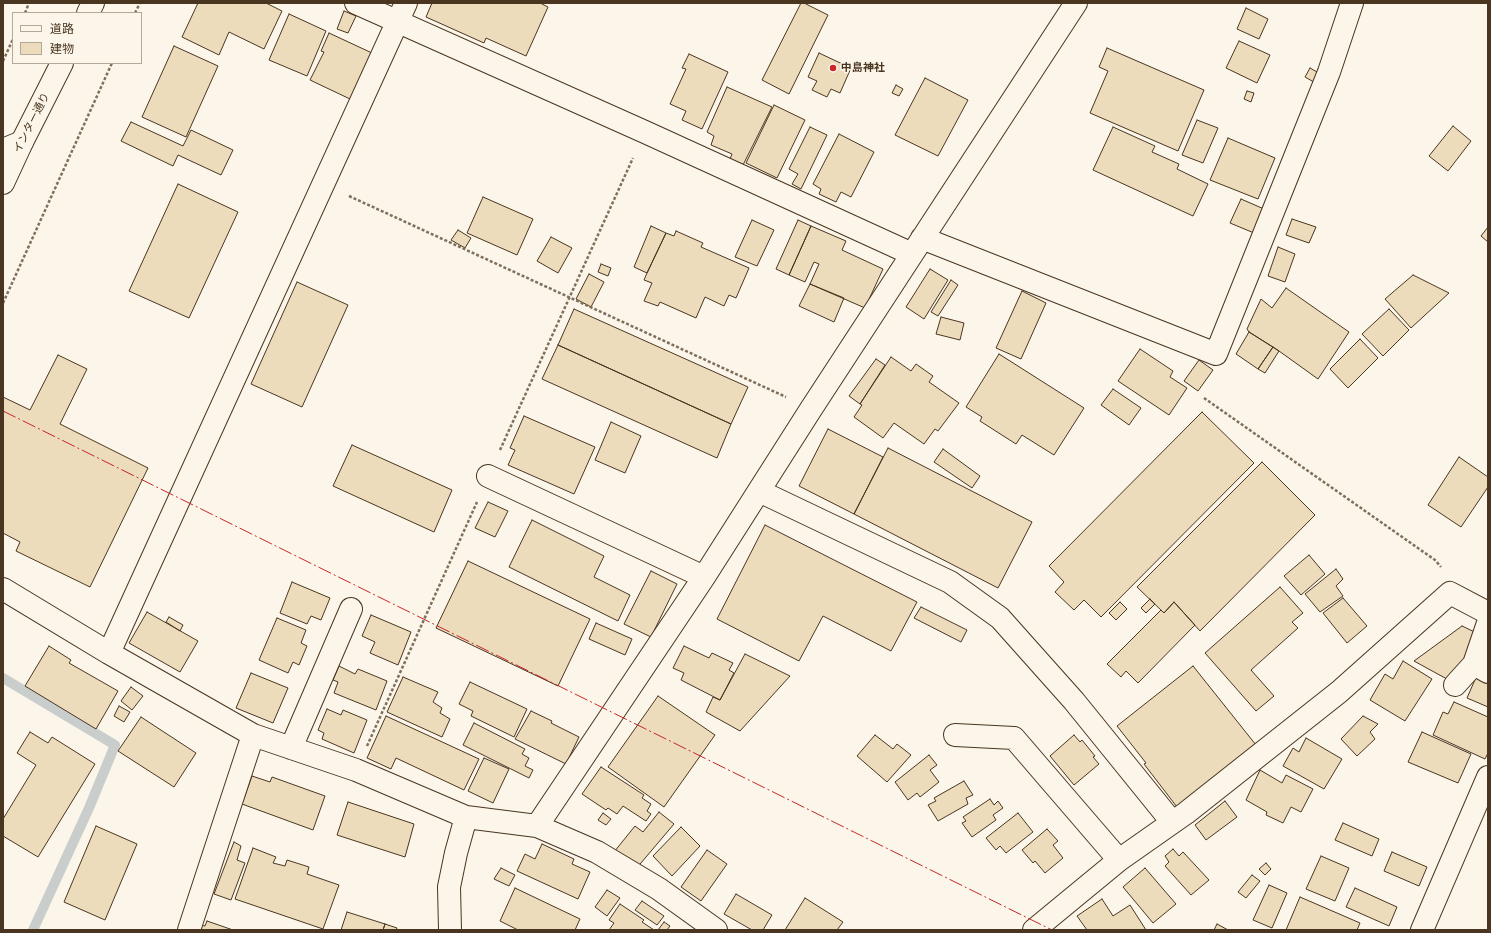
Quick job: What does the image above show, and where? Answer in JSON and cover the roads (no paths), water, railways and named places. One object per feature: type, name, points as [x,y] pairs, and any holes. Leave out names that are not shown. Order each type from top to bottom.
[{"type":"street","points":[[88,12],[93,3]]},
{"type":"street","points":[[356,3],[401,12],[645,132],[917,246],[1216,354],[1329,72],[1352,3]]},
{"type":"street","points":[[537,826],[704,577],[917,246],[1076,3]]},
{"type":"street","points":[[109,653],[401,12]]},
{"type":"street","name":"インター通り","points":[[3,183],[12,146],[61,64]]},
{"type":"street","points":[[488,476],[704,577]]},
{"type":"street","points":[[759,491],[950,582],[1000,618],[1074,700],[1172,822]]},
{"type":"street","points":[[3,589],[109,653],[253,735],[356,770],[466,818],[537,826],[597,852],[659,889],[716,930]]},
{"type":"street","points":[[1034,930],[1119,860],[1172,822],[1339,692],[1450,593],[1488,613]]},
{"type":"street","points":[[290,748],[351,609]]},
{"type":"street","points":[[1455,684],[1481,668],[1488,623]]},
{"type":"street","points":[[955,734],[1014,738],[1119,860]]},
{"type":"street","points":[[189,930],[253,735]]},
{"type":"street","points":[[1422,930],[1488,776]]},
{"type":"street","points":[[450,930],[449,887],[456,853],[466,818]]},
{"type":"waterway","points":[[3,678],[115,745],[89,808],[33,930]]},
{"type":"place","name":"中島神社","points":[[833,68]]}]
